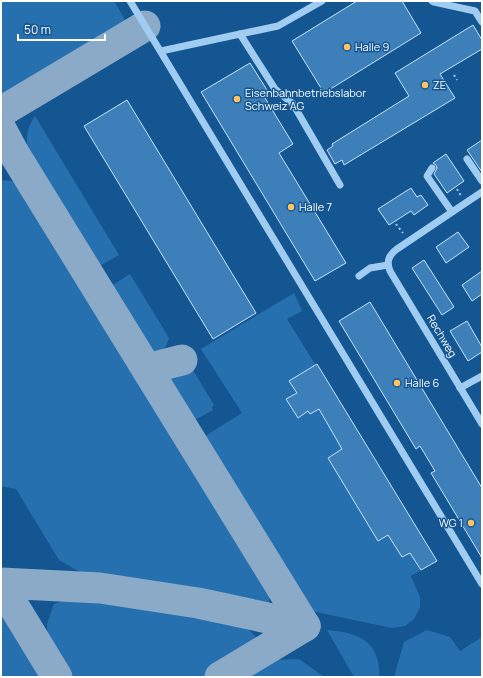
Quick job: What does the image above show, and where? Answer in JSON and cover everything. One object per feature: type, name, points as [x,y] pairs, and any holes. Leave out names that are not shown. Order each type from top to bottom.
[{"type":"street","points":[[130,1],[482,584]]},
{"type":"street","points":[[161,51],[278,26],[322,1]]},
{"type":"street","points":[[432,1],[475,11],[482,22]]},
{"type":"street","points":[[240,34],[275,89],[293,104],[340,185]]},
{"type":"street","points":[[467,159],[482,181]]},
{"type":"street","points":[[432,168],[427,176],[452,212]]},
{"type":"street","points":[[359,276],[370,268],[389,261],[397,249],[482,192]]},
{"type":"street","name":"Rechweg","points":[[389,261],[390,271],[482,424]]},
{"type":"street","points":[[460,388],[482,376]]},
{"type":"path","points":[[454,75],[457,80]]},
{"type":"path","points":[[456,189],[462,197]]},
{"type":"path","points":[[396,224],[405,236]]},
{"type":"shaded area","points":[[1,1],[114,1],[131,30],[20,96],[1,96]]},
{"type":"shaded area","points":[[35,116],[119,255],[96,268],[27,152],[27,137]]},
{"type":"shaded area","points":[[1,180],[12,181],[33,199],[271,587],[269,602],[252,609],[187,594],[87,576],[59,560],[16,489],[1,486]]},
{"type":"shaded area","points":[[130,274],[169,338],[164,351],[158,354],[146,348],[110,287]]},
{"type":"shaded area","points":[[294,293],[302,311],[287,319],[437,561],[411,576],[420,597],[420,607],[414,619],[405,626],[392,628],[311,611],[202,438],[242,413],[201,349]]},
{"type":"shaded area","points":[[182,360],[184,363],[188,362],[214,405],[212,407],[213,410],[195,420],[194,418],[191,420],[172,388],[171,375],[173,368]]},
{"type":"shaded area","points":[[74,596],[149,602],[244,625],[256,637],[253,648],[205,677],[68,677],[48,641],[47,624],[54,604]]},
{"type":"shaded area","points":[[1,611],[11,619],[47,677],[1,677]]},
{"type":"shaded area","points":[[327,630],[352,634],[359,637],[371,646],[378,662],[379,677],[354,677]]},
{"type":"shaded area","points":[[427,630],[450,637],[460,651],[482,637],[482,677],[394,677],[404,642]]},
{"type":"shaded area","points":[[299,659],[324,677],[242,677],[269,660]]},
{"type":"building","name":"Halle 9","points":[[357,1],[402,1],[421,33],[324,93],[292,41]]},
{"type":"building","points":[[473,25],[482,40],[482,49],[440,74],[455,98],[344,165],[342,160],[335,164],[327,150],[333,146],[332,144],[409,96],[395,73]]},
{"type":"building","name":"Halle 7","points":[[250,63],[267,90],[262,93],[293,144],[279,153],[346,263],[315,281],[201,92]]},
{"type":"building","points":[[127,100],[256,313],[213,339],[84,126]]},
{"type":"building","points":[[482,140],[482,172],[467,150]]},
{"type":"building","points":[[446,154],[464,181],[447,193],[434,174],[437,168],[433,163]]},
{"type":"building","points":[[411,188],[417,197],[421,195],[428,205],[414,215],[411,211],[389,225],[378,209]]},
{"type":"building","points":[[458,232],[469,247],[446,263],[436,247]]},
{"type":"building","points":[[424,260],[454,307],[442,315],[412,268]]},
{"type":"building","points":[[482,271],[482,294],[472,301],[462,285]]},
{"type":"building","name":"Halle 6","points":[[370,302],[482,488],[482,558],[431,473],[435,471],[420,446],[416,449],[339,321]]},
{"type":"building","points":[[467,321],[482,347],[482,352],[468,361],[450,331]]},
{"type":"building","points":[[317,364],[437,561],[421,570],[410,553],[402,557],[388,535],[378,541],[328,458],[342,449],[319,409],[310,414],[308,411],[298,418],[286,399],[297,393],[289,381]]},
{"type":"taxiway","points":[[1,112],[145,26]]},
{"type":"taxiway","points":[[1,129],[15,155],[305,626]]},
{"type":"taxiway","points":[[147,369],[182,360]]},
{"type":"taxiway","points":[[1,583],[100,588],[198,603],[305,626]]},
{"type":"taxiway","points":[[1,585],[57,677]]},
{"type":"taxiway","points":[[220,677],[305,626]]},
{"type":"place","name":"Halle 9","points":[[347,47]]},
{"type":"place","name":"ZE","points":[[425,85]]},
{"type":"place","name":"Eisenbahnbetriebslabor Schweiz AG","points":[[237,99]]},
{"type":"place","name":"Halle 7","points":[[291,207]]},
{"type":"place","name":"Halle 6","points":[[397,383]]},
{"type":"place","name":"WG 1","points":[[471,523]]}]
